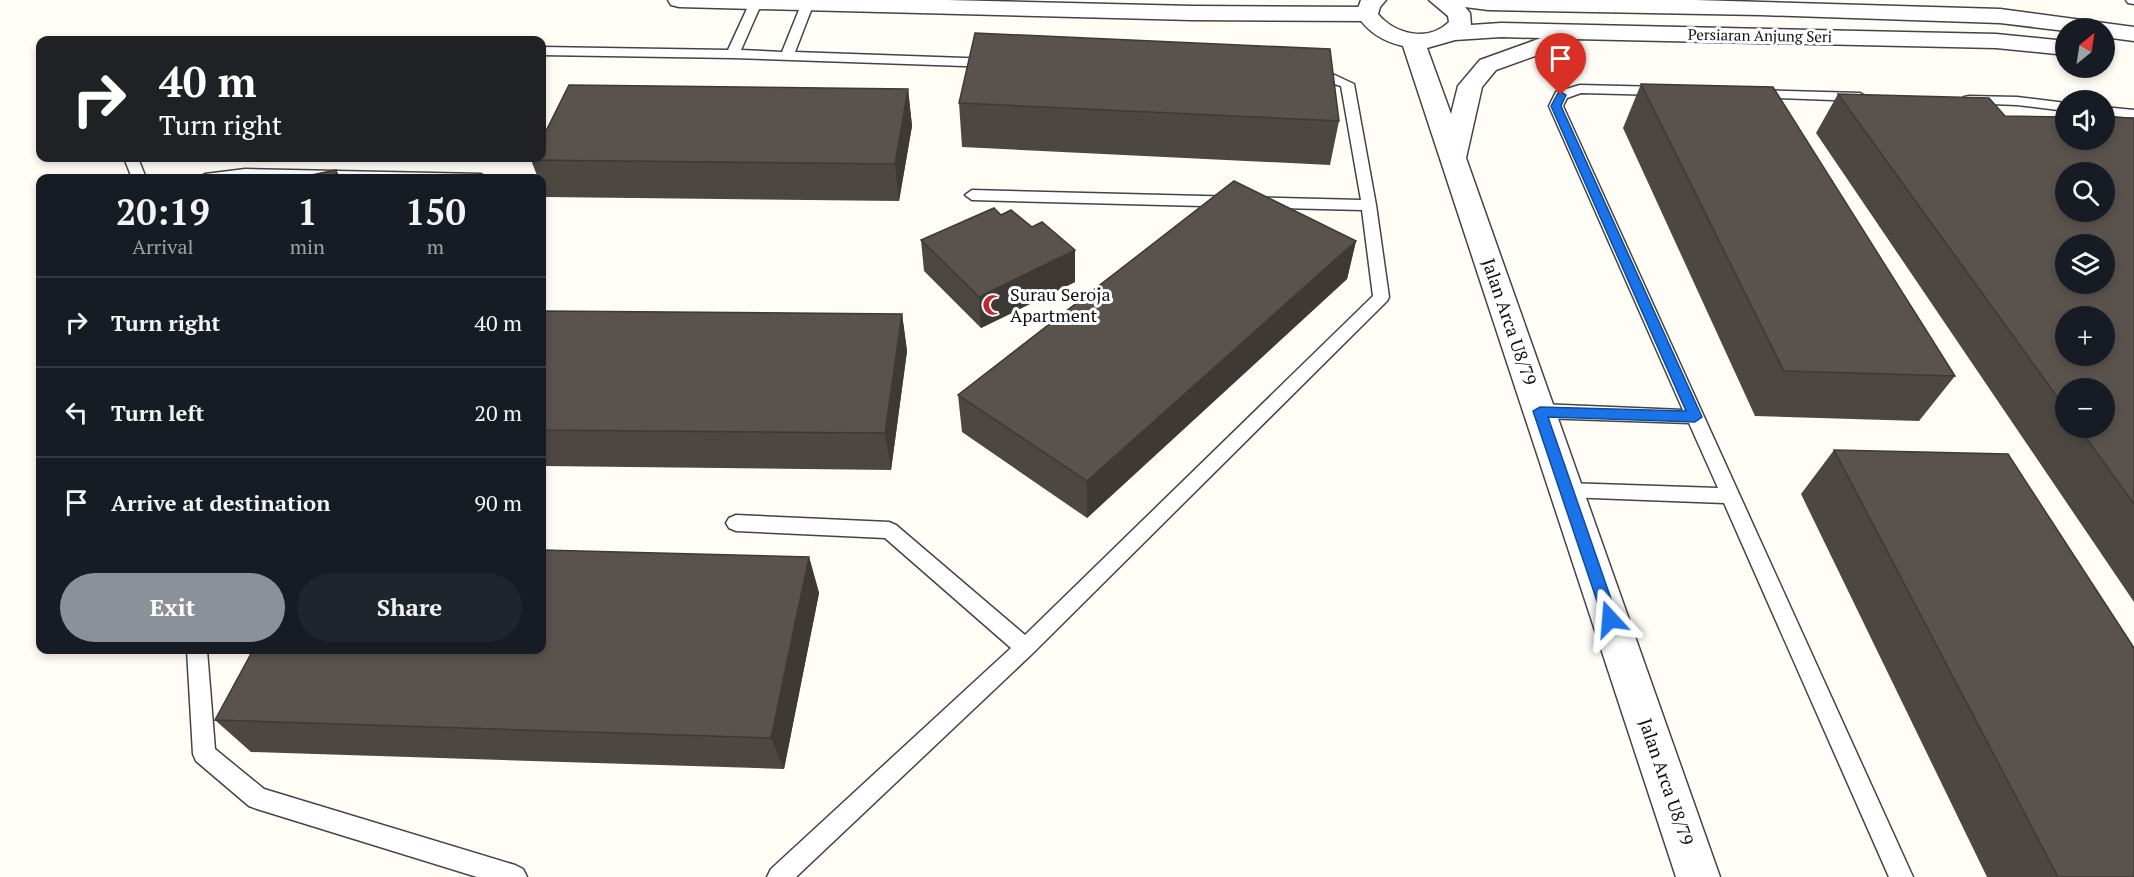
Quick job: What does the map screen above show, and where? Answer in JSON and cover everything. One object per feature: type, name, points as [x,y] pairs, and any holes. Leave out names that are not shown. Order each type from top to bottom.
[{"type":"street","points":[[679,0],[1191,7],[1371,7],[1372,23],[1382,30],[1413,40]]},
{"type":"street","points":[[1440,0],[1459,13],[1461,24],[1455,33]]},
{"type":"street","name":"Persiaran Anjung Seri","points":[[1465,0],[1488,3],[1761,8],[2000,16],[2055,23]]},
{"type":"street","name":"Persiaran Anjung Seri","points":[[1413,40],[1444,38],[1455,33],[1501,30],[1996,41],[2055,47]]},
{"type":"street","points":[[2115,31],[2134,33]]},
{"type":"street","points":[[1454,159],[1470,86],[1488,65],[1581,32]]},
{"type":"street","name":"Jalan Arca U8/79","points":[[1413,40],[1698,877]]},
{"type":"street","points":[[2115,52],[2134,55]]},
{"type":"lane","points":[[733,54],[756,1]]},
{"type":"lane","points":[[787,56],[808,2]]},
{"type":"lane","points":[[546,51],[733,54],[1013,64]]},
{"type":"lane","points":[[779,877],[1025,648],[1381,297],[1370,206],[1347,84],[1321,74],[1298,73]]},
{"type":"lane","points":[[1675,92],[1580,89],[1561,95],[1556,106],[1901,877]]},
{"type":"lane","points":[[1734,93],[1875,97]]},
{"type":"lane","points":[[1958,100],[2017,101],[2055,106]]},
{"type":"lane","points":[[2115,112],[2134,114]]},
{"type":"lane","points":[[237,174],[292,174]]},
{"type":"lane","points":[[972,195],[1370,206]]},
{"type":"lane","points":[[1540,411],[1695,417]]},
{"type":"lane","points":[[1566,490],[1730,496]]},
{"type":"lane","points":[[735,523],[889,530],[1025,648]]},
{"type":"lane","points":[[197,654],[204,754],[257,798],[514,877]]},
{"type":"building","points":[[975,33],[1330,49],[1339,121],[959,103]]},
{"type":"building","points":[[1641,84],[1773,87],[1955,376],[1784,371]]},
{"type":"building","points":[[569,85],[908,89],[895,164],[546,160],[546,131]]},
{"type":"building","points":[[1838,94],[1989,98],[2005,116],[2055,117],[2055,150],[2115,150],[2115,117],[2134,118],[2134,504],[2086,438],[2115,438],[2115,378],[2055,378],[2055,394]]},
{"type":"building","points":[[336,170],[336,174],[316,174]]},
{"type":"building","points":[[1234,181],[1356,241],[1087,481],[958,395]]},
{"type":"building","points":[[994,208],[1001,215],[1011,210],[1032,227],[1042,222],[1075,250],[979,297],[921,240]]},
{"type":"building","points":[[546,311],[902,314],[885,433],[546,430]]},
{"type":"building","points":[[1834,450],[2008,454],[2134,648],[2134,877],[2058,877]]},
{"type":"building","points":[[546,550],[809,557],[771,738],[215,720],[251,654],[546,654]]},
{"type":"place","name":"Surau Seroja Apartment","points":[[993,305]]},
{"type":"route","points":[[1561,95],[1556,106],[1695,417],[1540,411],[1610,619]]}]
